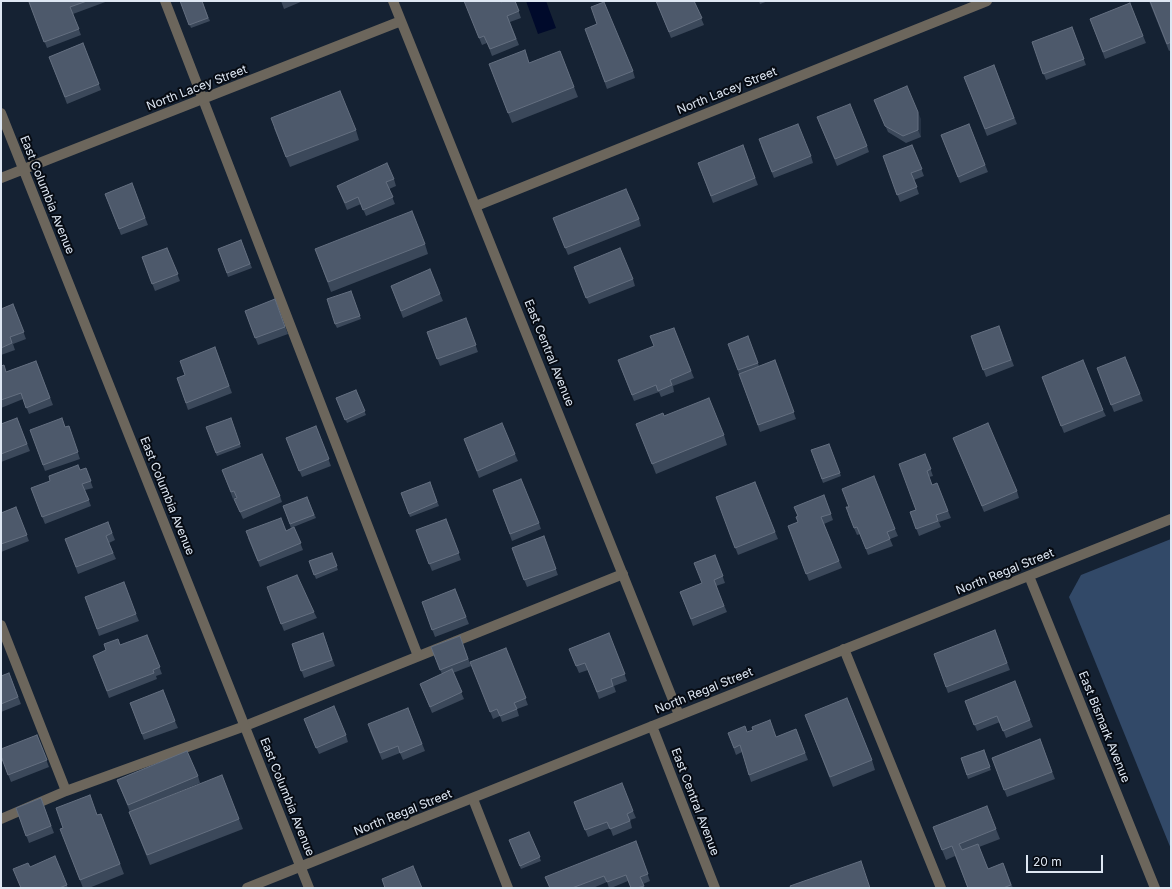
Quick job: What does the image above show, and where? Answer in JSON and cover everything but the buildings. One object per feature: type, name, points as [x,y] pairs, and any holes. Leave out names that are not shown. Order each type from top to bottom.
[{"type":"street","points":[[165,1],[418,656]]},
{"type":"street","name":"East Central Avenue","points":[[393,1],[679,715]]},
{"type":"street","name":"North Lacey Street","points":[[476,206],[987,1]]},
{"type":"street","name":"North Lacey Street","points":[[1,178],[204,100],[401,21]]},
{"type":"street","name":"East Columbia Avenue","points":[[1,113],[309,888]]},
{"type":"street","name":"North Regal Street","points":[[247,888],[1171,520]]},
{"type":"street","points":[[1,819],[66,791],[245,726],[623,574]]},
{"type":"street","name":"East Bismark Avenue","points":[[1029,576],[1155,888]]},
{"type":"street","points":[[1,625],[66,791]]},
{"type":"street","points":[[844,649],[941,888]]},
{"type":"street","name":"East Central Avenue","points":[[652,726],[714,888]]},
{"type":"street","points":[[473,799],[508,888]]},
{"type":"shaded area","points":[[526,1],[546,1],[556,28],[538,34]]},
{"type":"shaded area","points":[[1171,539],[1171,849],[1069,597],[1081,575]]}]
